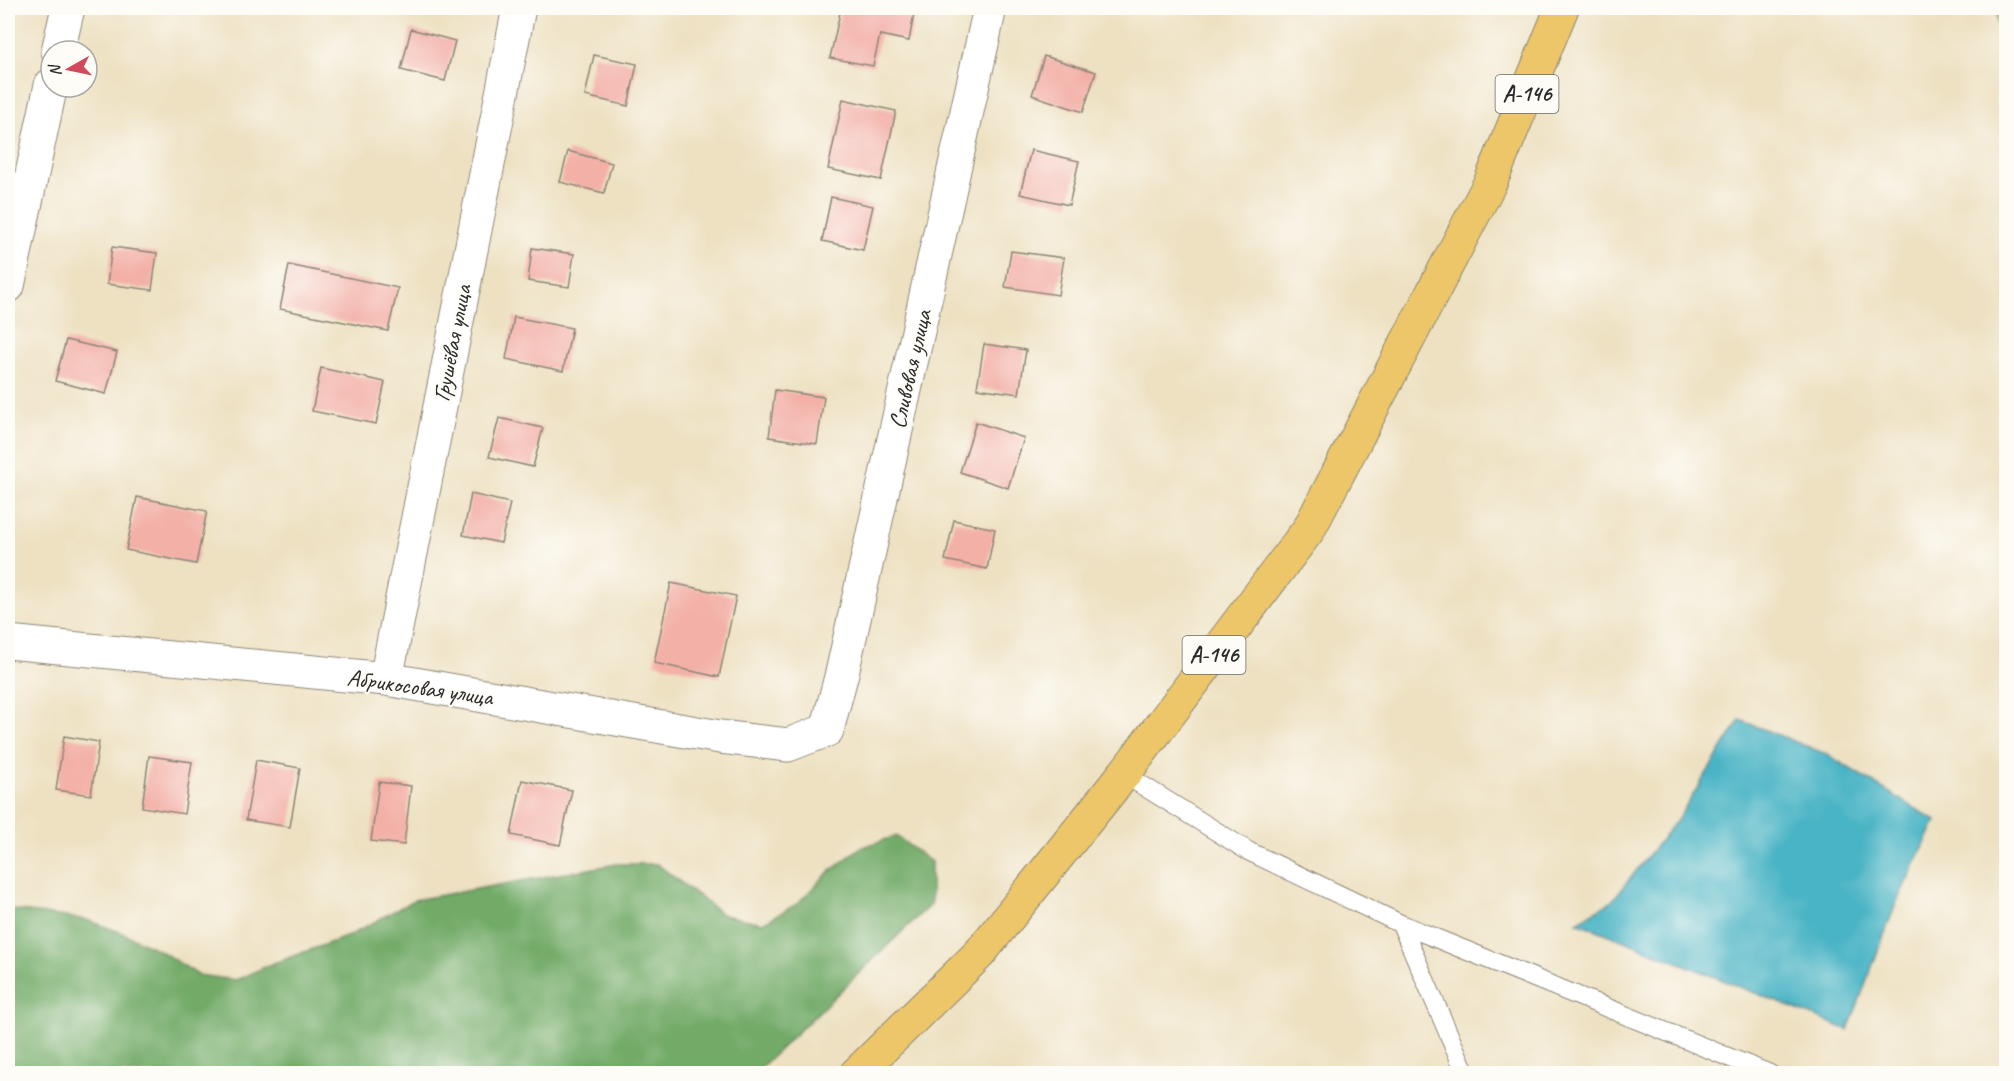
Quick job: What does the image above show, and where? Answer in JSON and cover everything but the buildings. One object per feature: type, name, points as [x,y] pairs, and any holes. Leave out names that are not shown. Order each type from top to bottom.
[{"type":"highway","name":"А-146","points":[[856,1074],[979,954],[1124,774],[1309,529],[1491,181],[1562,8]]},
{"type":"street","points":[[61,39],[68,8]]},
{"type":"street","name":"Грушёвая улица","points":[[386,679],[519,8]]},
{"type":"street","name":"Сливовая улица","points":[[827,730],[845,662],[990,8]]},
{"type":"street","points":[[8,286],[48,99]]},
{"type":"street","name":"Абрикосовая улица","points":[[8,642],[386,679],[720,737],[788,745],[827,730]]},
{"type":"lane","points":[[1124,774],[1248,851],[1401,924],[1770,1074]]},
{"type":"lane","points":[[1401,924],[1466,1074]]},
{"type":"green space","points":[[1996,8],[2006,8],[2006,115]]},
{"type":"green space","points":[[896,836],[931,862],[931,904],[755,1073],[8,1073],[8,909],[87,920],[125,934],[162,952],[198,975],[236,980],[274,963],[349,936],[414,900],[617,864],[657,864],[723,915],[763,923],[797,904],[828,873],[860,848]]},
{"type":"water","points":[[1740,720],[1826,754],[1936,821],[1897,901],[1848,1030],[1577,922],[1611,902],[1678,819]]}]
